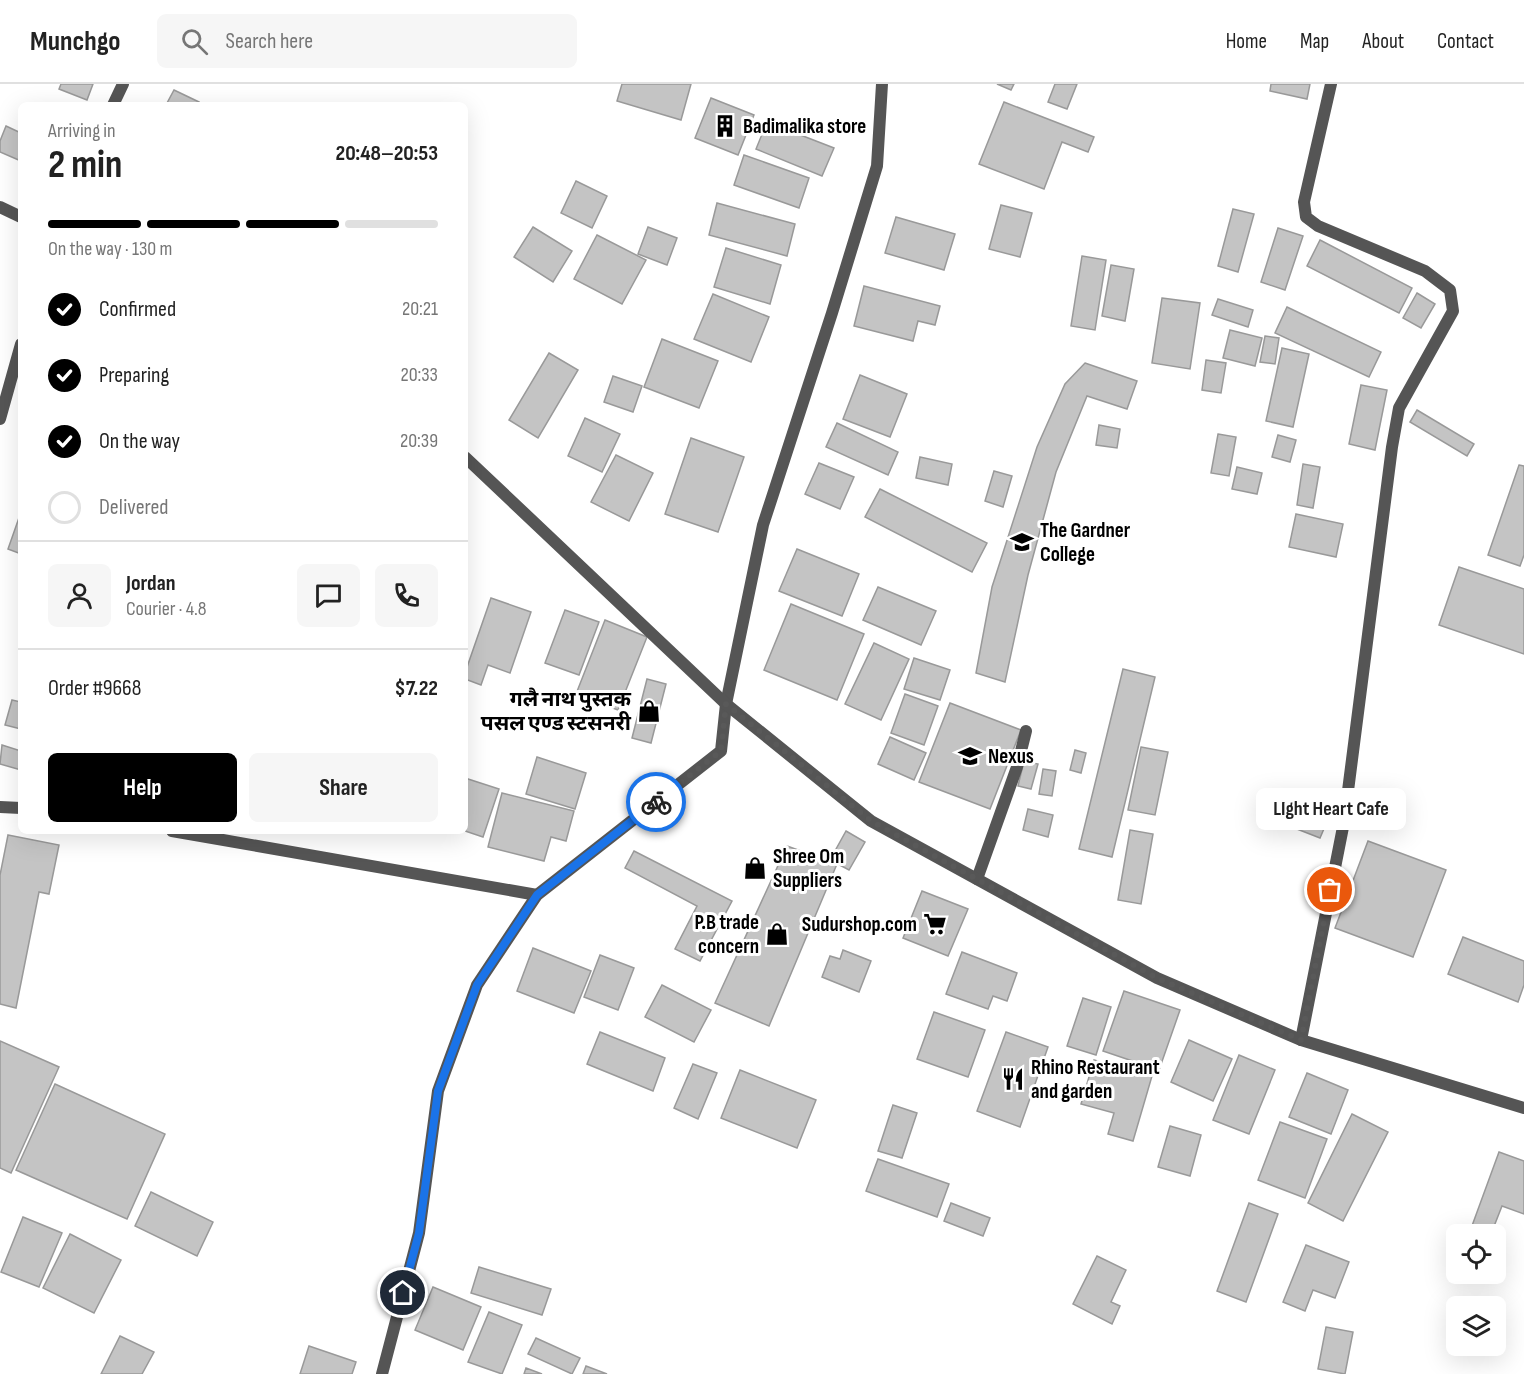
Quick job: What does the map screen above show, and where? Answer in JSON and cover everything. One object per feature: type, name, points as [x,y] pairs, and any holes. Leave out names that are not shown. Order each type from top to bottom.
[{"type":"street","points":[[114,102],[123,84]]},
{"type":"street","points":[[382,1374],[419,1233],[438,1091],[477,985],[537,895],[721,751],[726,704],[763,525],[877,166],[882,84]]},
{"type":"street","points":[[1301,1040],[1344,822],[1392,447],[1399,408],[1453,311],[1450,290],[1425,271],[1318,226],[1306,218],[1304,202],[1331,84]]},
{"type":"street","points":[[0,207],[18,216]]},
{"type":"street","points":[[0,419],[18,355]]},
{"type":"street","points":[[468,460],[726,704],[871,821],[1157,978],[1301,1040],[1524,1108]]},
{"type":"street","points":[[977,879],[1014,777],[1026,731]]},
{"type":"street","points":[[0,807],[18,808]]},
{"type":"street","points":[[189,834],[537,895]]},
{"type":"building","points":[[61,84],[93,84],[87,100],[59,89]]},
{"type":"building","points":[[622,84],[691,84],[681,120],[617,101]]},
{"type":"building","points":[[997,84],[1014,84],[1011,90]]},
{"type":"building","points":[[1055,84],[1077,84],[1067,109],[1048,102]]},
{"type":"building","points":[[1271,84],[1310,84],[1307,99],[1270,91]]},
{"type":"building","points":[[174,90],[199,102],[168,102]]},
{"type":"building","name":"Badimalika store","points":[[711,98],[754,115],[738,155],[695,138]]},
{"type":"building","points":[[1004,102],[1094,137],[1088,152],[1062,142],[1044,189],[979,164]]},
{"type":"building","points":[[767,122],[834,148],[822,176],[756,149]]},
{"type":"building","points":[[6,126],[18,132],[18,160],[0,152],[0,141]]},
{"type":"building","points":[[744,155],[809,178],[799,208],[734,185]]},
{"type":"building","points":[[576,181],[607,196],[592,228],[561,213]]},
{"type":"building","points":[[717,203],[795,224],[787,256],[709,235]]},
{"type":"building","points":[[1001,205],[1032,213],[1020,257],[989,249]]},
{"type":"building","points":[[1233,209],[1254,214],[1238,272],[1218,266]]},
{"type":"building","points":[[896,217],[955,234],[944,270],[885,253]]},
{"type":"building","points":[[533,227],[572,251],[553,282],[514,257]]},
{"type":"building","points":[[648,227],[677,238],[667,265],[638,254]]},
{"type":"building","points":[[1278,228],[1303,236],[1285,290],[1261,282]]},
{"type":"building","points":[[597,235],[646,260],[622,304],[574,279]]},
{"type":"building","points":[[1320,240],[1412,288],[1399,313],[1307,266]]},
{"type":"building","points":[[726,248],[781,265],[770,304],[714,287]]},
{"type":"building","points":[[1082,256],[1106,260],[1095,330],[1071,326]]},
{"type":"building","points":[[1111,265],[1134,269],[1125,321],[1102,316]]},
{"type":"building","points":[[864,286],[940,306],[935,325],[918,321],[913,341],[854,326]]},
{"type":"building","points":[[1417,293],[1435,304],[1421,328],[1403,318]]},
{"type":"building","points":[[713,294],[769,317],[751,362],[694,339]]},
{"type":"building","points":[[1162,298],[1200,303],[1190,369],[1152,363]]},
{"type":"building","points":[[1218,299],[1253,310],[1248,327],[1212,315]]},
{"type":"building","points":[[1287,307],[1381,352],[1369,377],[1275,333]]},
{"type":"building","points":[[1230,330],[1262,338],[1255,366],[1223,358]]},
{"type":"building","points":[[1265,336],[1279,338],[1275,364],[1260,362]]},
{"type":"building","points":[[662,339],[718,361],[699,408],[644,387]]},
{"type":"building","points":[[1282,348],[1309,354],[1293,427],[1266,421]]},
{"type":"building","points":[[549,353],[578,370],[538,438],[509,420]]},
{"type":"building","points":[[1206,360],[1226,363],[1221,393],[1202,390]]},
{"type":"building","name":"The Gardner College","points":[[1085,363],[1137,381],[1127,409],[1087,396],[1056,472],[1028,575],[1005,682],[976,673],[992,587],[1037,447],[1065,384]]},
{"type":"building","points":[[860,375],[907,394],[890,437],[843,419]]},
{"type":"building","points":[[613,376],[642,386],[633,412],[604,402]]},
{"type":"building","points":[[1361,385],[1387,390],[1375,450],[1349,444]]},
{"type":"building","points":[[1417,410],[1474,444],[1467,456],[1410,422]]},
{"type":"building","points":[[585,418],[620,434],[602,472],[568,456]]},
{"type":"building","points":[[837,423],[898,452],[888,475],[826,447]]},
{"type":"building","points":[[1099,425],[1120,429],[1117,448],[1096,445]]},
{"type":"building","points":[[1218,434],[1236,437],[1229,476],[1211,473]]},
{"type":"building","points":[[1278,435],[1296,440],[1290,462],[1272,457]]},
{"type":"building","points":[[691,438],[744,457],[718,532],[665,514]]},
{"type":"building","points":[[616,455],[653,473],[629,521],[591,502]]},
{"type":"building","points":[[920,457],[952,464],[948,485],[916,478]]},
{"type":"building","points":[[819,463],[854,477],[840,509],[805,494]]},
{"type":"building","points":[[1303,464],[1320,467],[1313,508],[1297,505]]},
{"type":"building","points":[[1519,465],[1524,466],[1524,555],[1520,566],[1488,555]]},
{"type":"building","points":[[1237,467],[1262,473],[1257,494],[1232,489]]},
{"type":"building","points":[[994,471],[1012,476],[1003,507],[985,501]]},
{"type":"building","points":[[880,489],[987,543],[972,572],[865,517]]},
{"type":"building","points":[[1296,514],[1343,524],[1336,557],[1289,547]]},
{"type":"building","points":[[18,521],[18,553],[8,549]]},
{"type":"building","points":[[797,549],[859,574],[842,616],[779,591]]},
{"type":"building","points":[[1459,567],[1524,589],[1524,654],[1439,625]]},
{"type":"building","points":[[878,587],[936,611],[921,645],[863,620]]},
{"type":"building","points":[[491,598],[531,612],[510,673],[488,665],[481,685],[468,680],[468,664]]},
{"type":"building","points":[[791,604],[864,634],[837,700],[764,670]]},
{"type":"building","points":[[565,610],[599,622],[579,675],[545,663]]},
{"type":"building","points":[[605,620],[647,637],[618,710],[576,694]]},
{"type":"building","points":[[874,643],[909,659],[881,720],[845,704]]},
{"type":"building","points":[[914,658],[950,670],[940,700],[904,689]]},
{"type":"building","points":[[1123,669],[1155,677],[1112,857],[1079,849]]},
{"type":"building","name":"गलै नाथ पुस्तक पसल एण्ड स्टसनरी","points":[[647,679],[666,684],[651,743],[632,738]]},
{"type":"building","points":[[905,694],[938,706],[924,745],[891,733]]},
{"type":"building","points":[[12,700],[18,701],[18,728],[5,725]]},
{"type":"building","name":"Nexus","points":[[950,703],[1021,730],[990,809],[919,782]]},
{"type":"building","points":[[890,737],[926,753],[914,780],[878,764]]},
{"type":"building","points":[[2,745],[18,750],[18,769],[0,764]]},
{"type":"building","points":[[1141,747],[1168,752],[1155,815],[1128,810]]},
{"type":"building","points":[[1075,750],[1086,753],[1081,773],[1070,770]]},
{"type":"building","points":[[537,757],[586,773],[575,809],[526,794]]},
{"type":"building","points":[[1024,761],[1038,764],[1031,789],[1018,786]]},
{"type":"building","points":[[1043,769],[1056,771],[1052,796],[1039,794]]},
{"type":"building","points":[[468,779],[499,789],[483,837],[468,832]]},
{"type":"building","points":[[502,793],[574,811],[566,841],[551,837],[544,861],[488,847]]},
{"type":"building","points":[[1287,801],[1329,817],[1320,838],[1279,822]]},
{"type":"building","points":[[1028,809],[1053,815],[1048,837],[1023,830]]},
{"type":"building","points":[[1130,830],[1153,834],[1141,904],[1118,900]]},
{"type":"building","points":[[846,831],[865,842],[849,870],[830,860]]},
{"type":"building","points":[[8,835],[59,845],[49,894],[39,892],[16,1008],[0,1004],[0,875]]},
{"type":"building","points":[[1368,841],[1446,870],[1413,957],[1335,928]]},
{"type":"building","name":"P.B trade concern","points":[[787,846],[837,864],[769,1026],[715,1003]]},
{"type":"building","points":[[634,851],[732,901],[700,961],[675,949],[697,906],[625,868]]},
{"type":"building","name":"Sudurshop.com","points":[[922,891],[968,909],[948,956],[903,938]]},
{"type":"building","points":[[1463,937],[1524,961],[1524,985],[1518,1002],[1448,974]]},
{"type":"building","points":[[533,948],[591,971],[574,1013],[517,991]]},
{"type":"building","points":[[843,950],[871,961],[859,992],[822,977],[830,956],[840,959]]},
{"type":"building","points":[[962,952],[1017,973],[1007,1001],[993,996],[988,1009],[946,994]]},
{"type":"building","points":[[600,955],[634,968],[618,1010],[584,997]]},
{"type":"building","points":[[662,985],[711,1010],[694,1042],[645,1017]]},
{"type":"building","points":[[1124,991],[1180,1010],[1159,1070],[1103,1051]]},
{"type":"building","points":[[1083,998],[1111,1007],[1096,1055],[1067,1046]]},
{"type":"building","points":[[934,1012],[985,1030],[968,1077],[917,1059]]},
{"type":"building","points":[[600,1032],[665,1058],[653,1091],[587,1064]]},
{"type":"building","name":"Rhino Restaurant and garden","points":[[1006,1032],[1048,1047],[1020,1127],[977,1111]]},
{"type":"building","points":[[1189,1040],[1232,1059],[1213,1101],[1171,1082]]},
{"type":"building","points":[[0,1041],[59,1067],[11,1173],[0,1168]]},
{"type":"building","points":[[1239,1055],[1275,1070],[1249,1134],[1213,1120]]},
{"type":"building","points":[[1094,1060],[1152,1076],[1133,1141],[1108,1134],[1114,1113],[1081,1104]]},
{"type":"building","points":[[693,1064],[717,1073],[698,1119],[674,1108]]},
{"type":"building","points":[[740,1070],[816,1100],[797,1148],[721,1118]]},
{"type":"building","points":[[1307,1073],[1348,1090],[1331,1134],[1289,1117]]},
{"type":"building","points":[[55,1084],[165,1134],[127,1219],[16,1170]]},
{"type":"building","points":[[893,1105],[917,1113],[902,1158],[878,1151]]},
{"type":"building","points":[[1352,1114],[1388,1132],[1343,1221],[1308,1203]]},
{"type":"building","points":[[1280,1122],[1327,1139],[1305,1198],[1258,1180]]},
{"type":"building","points":[[1170,1126],[1201,1135],[1190,1176],[1158,1167]]},
{"type":"building","points":[[1499,1152],[1524,1161],[1524,1214],[1502,1206],[1495,1224],[1473,1224]]},
{"type":"building","points":[[878,1159],[949,1184],[937,1217],[866,1191]]},
{"type":"building","points":[[151,1192],[213,1222],[197,1256],[135,1226]]},
{"type":"building","points":[[951,1203],[990,1218],[983,1236],[944,1221]]},
{"type":"building","points":[[1249,1203],[1278,1214],[1246,1302],[1217,1291]]},
{"type":"building","points":[[23,1217],[62,1233],[39,1287],[1,1272]]},
{"type":"building","points":[[70,1234],[121,1260],[94,1313],[43,1288]]},
{"type":"building","points":[[1306,1245],[1349,1262],[1335,1298],[1313,1290],[1305,1311],[1283,1302]]},
{"type":"building","points":[[1097,1256],[1126,1270],[1111,1302],[1120,1306],[1112,1324],[1073,1304]]},
{"type":"building","points":[[479,1267],[551,1289],[542,1315],[471,1293]]},
{"type":"building","points":[[433,1287],[481,1307],[463,1350],[415,1330]]},
{"type":"building","points":[[489,1312],[522,1325],[502,1374],[468,1362]]},
{"type":"building","points":[[1326,1327],[1353,1332],[1345,1374],[1318,1369]]},
{"type":"building","points":[[120,1336],[154,1352],[142,1374],[101,1374]]},
{"type":"building","points":[[536,1338],[580,1358],[572,1374],[528,1354]]},
{"type":"building","points":[[309,1346],[356,1362],[352,1374],[300,1374]]},
{"type":"building","points":[[586,1366],[607,1374],[583,1374]]},
{"type":"building","points":[[526,1368],[542,1374],[524,1374]]},
{"type":"way so far","points":[[656,802],[721,751],[726,704],[871,821],[1157,978],[1301,1040],[1330,890]]},
{"type":"place","name":"Badimalika store","points":[[725,126]]},
{"type":"place","name":"The Gardner College","points":[[1022,542]]},
{"type":"place","name":"गलै नाथ पुस्तक पसल एण्ड स्टसनरी","points":[[649,711]]},
{"type":"place","name":"Nexus","points":[[970,756]]},
{"type":"place","name":"Shree Om Suppliers","points":[[755,868]]},
{"type":"place","name":"LIght Heart Cafe","points":[[1330,890]]},
{"type":"place","name":"Sudurshop.com","points":[[935,924]]},
{"type":"place","name":"P.B trade concern","points":[[777,934]]},
{"type":"place","name":"Rhino Restaurant and garden","points":[[1013,1079]]},
{"type":"route","points":[[403,1293],[419,1233],[438,1091],[477,985],[537,895],[656,802]]}]
